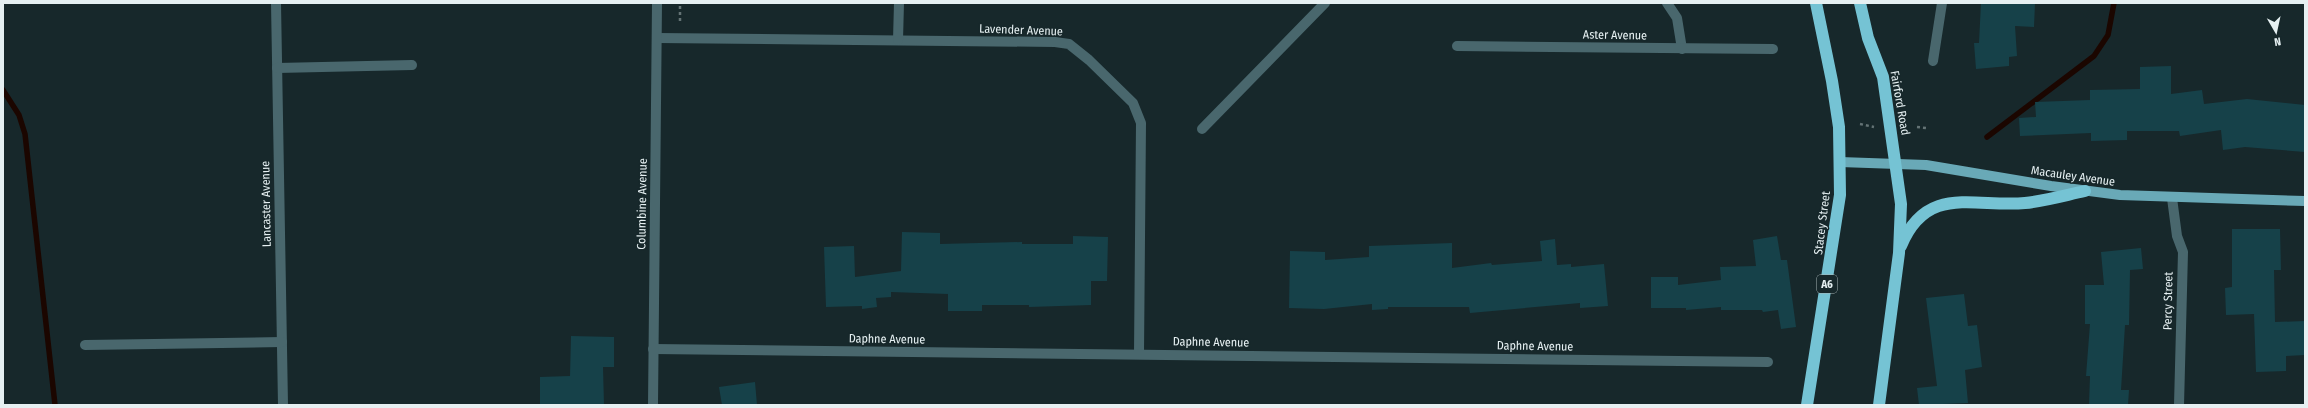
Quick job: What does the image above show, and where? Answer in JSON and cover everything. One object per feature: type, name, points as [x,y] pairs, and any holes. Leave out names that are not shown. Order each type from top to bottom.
[{"type":"highway","name":"A6","points":[[1816,3],[1836,104],[1839,127],[1840,162]]},
{"type":"highway","name":"Fairford Road","points":[[1860,3],[1868,38],[1883,77],[1892,129],[1895,162]]},
{"type":"highway","name":"Stacey Street","points":[[1807,405],[1838,217],[1840,162]]},
{"type":"highway","points":[[1879,405],[1899,253],[1901,204],[1895,162]]},
{"type":"highway","points":[[1899,253],[1912,227],[1931,210],[1942,205],[1966,201],[2025,203],[2085,191]]},
{"type":"main road","name":"Macauley Avenue","points":[[1840,162],[1895,162],[1926,165],[2085,191],[2172,198],[2305,201]]},
{"type":"street","name":"Lancaster Avenue","points":[[276,3],[283,405]]},
{"type":"street","name":"Columbine Avenue","points":[[653,405],[657,3]]},
{"type":"street","points":[[898,40],[899,3]]},
{"type":"street","points":[[1202,129],[1325,3]]},
{"type":"street","points":[[1667,3],[1677,18],[1682,49]]},
{"type":"street","points":[[1933,61],[1942,3]]},
{"type":"street","name":"Lavender Avenue","points":[[657,38],[1055,42],[1069,44],[1089,60],[1133,103],[1140,118],[1142,133],[1139,354]]},
{"type":"street","name":"Aster Avenue","points":[[1457,46],[1773,49]]},
{"type":"street","points":[[277,68],[412,65]]},
{"type":"street","name":"Percy Street","points":[[2172,198],[2177,236],[2183,252],[2179,405]]},
{"type":"street","points":[[85,345],[282,342]]},
{"type":"street","name":"Daphne Avenue","points":[[653,349],[1768,362]]},
{"type":"path","points":[[680,3],[680,20]]},
{"type":"path","points":[[1860,124],[1876,128]]},
{"type":"path","points":[[1917,127],[1926,128]]},
{"type":"building","points":[[1981,3],[2035,3],[2034,27],[2015,26],[2017,56],[2009,57],[2009,66],[1976,69],[1974,43],[1979,43]]},
{"type":"building","points":[[2171,66],[2171,94],[2202,90],[2204,104],[2247,99],[2305,105],[2305,152],[2245,147],[2223,150],[2221,130],[2180,136],[2179,131],[2127,131],[2127,140],[2091,141],[2091,133],[2020,136],[2019,118],[2036,117],[2035,102],[2090,100],[2090,90],[2140,89],[2140,67]]},
{"type":"building","points":[[2232,229],[2280,229],[2281,270],[2274,270],[2275,322],[2305,321],[2305,355],[2286,356],[2286,371],[2256,372],[2254,314],[2226,315],[2225,288],[2232,287]]},
{"type":"building","points":[[902,232],[940,233],[940,244],[1022,242],[1022,244],[1073,244],[1073,236],[1108,237],[1107,281],[1091,281],[1091,305],[1029,307],[1029,305],[982,305],[982,311],[948,311],[948,294],[891,292],[891,297],[876,298],[877,307],[862,309],[862,306],[826,307],[824,247],[854,246],[855,277],[901,271]]},
{"type":"building","points":[[1777,236],[1781,260],[1787,260],[1796,327],[1781,329],[1778,310],[1763,312],[1762,310],[1721,310],[1721,307],[1686,310],[1686,308],[1651,308],[1651,277],[1678,277],[1678,285],[1721,280],[1720,267],[1756,266],[1753,240]]},
{"type":"building","points":[[1555,239],[1557,265],[1571,264],[1571,267],[1604,264],[1608,306],[1580,308],[1580,303],[1470,313],[1469,307],[1388,307],[1388,309],[1372,310],[1372,304],[1324,309],[1289,308],[1290,251],[1325,252],[1325,260],[1369,257],[1369,246],[1452,243],[1452,268],[1491,263],[1492,265],[1542,261],[1540,241]]},
{"type":"building","points":[[2141,248],[2143,269],[2130,270],[2129,325],[2125,325],[2121,390],[2129,390],[2128,405],[2089,405],[2090,376],[2086,376],[2090,324],[2085,324],[2085,285],[2104,285],[2101,252]]},
{"type":"building","points":[[1964,294],[1968,326],[1977,325],[1982,367],[1965,370],[1968,403],[1919,405],[1917,388],[1937,386],[1926,298]]},
{"type":"building","points":[[571,336],[614,337],[614,367],[603,367],[604,405],[540,405],[540,377],[570,376]]},
{"type":"building","points":[[755,382],[757,405],[722,405],[719,387]]},
{"type":"waterway","points":[[1987,137],[2094,56],[2108,35],[2114,3]]},
{"type":"waterway","points":[[3,90],[19,115],[25,134],[55,405]]}]
